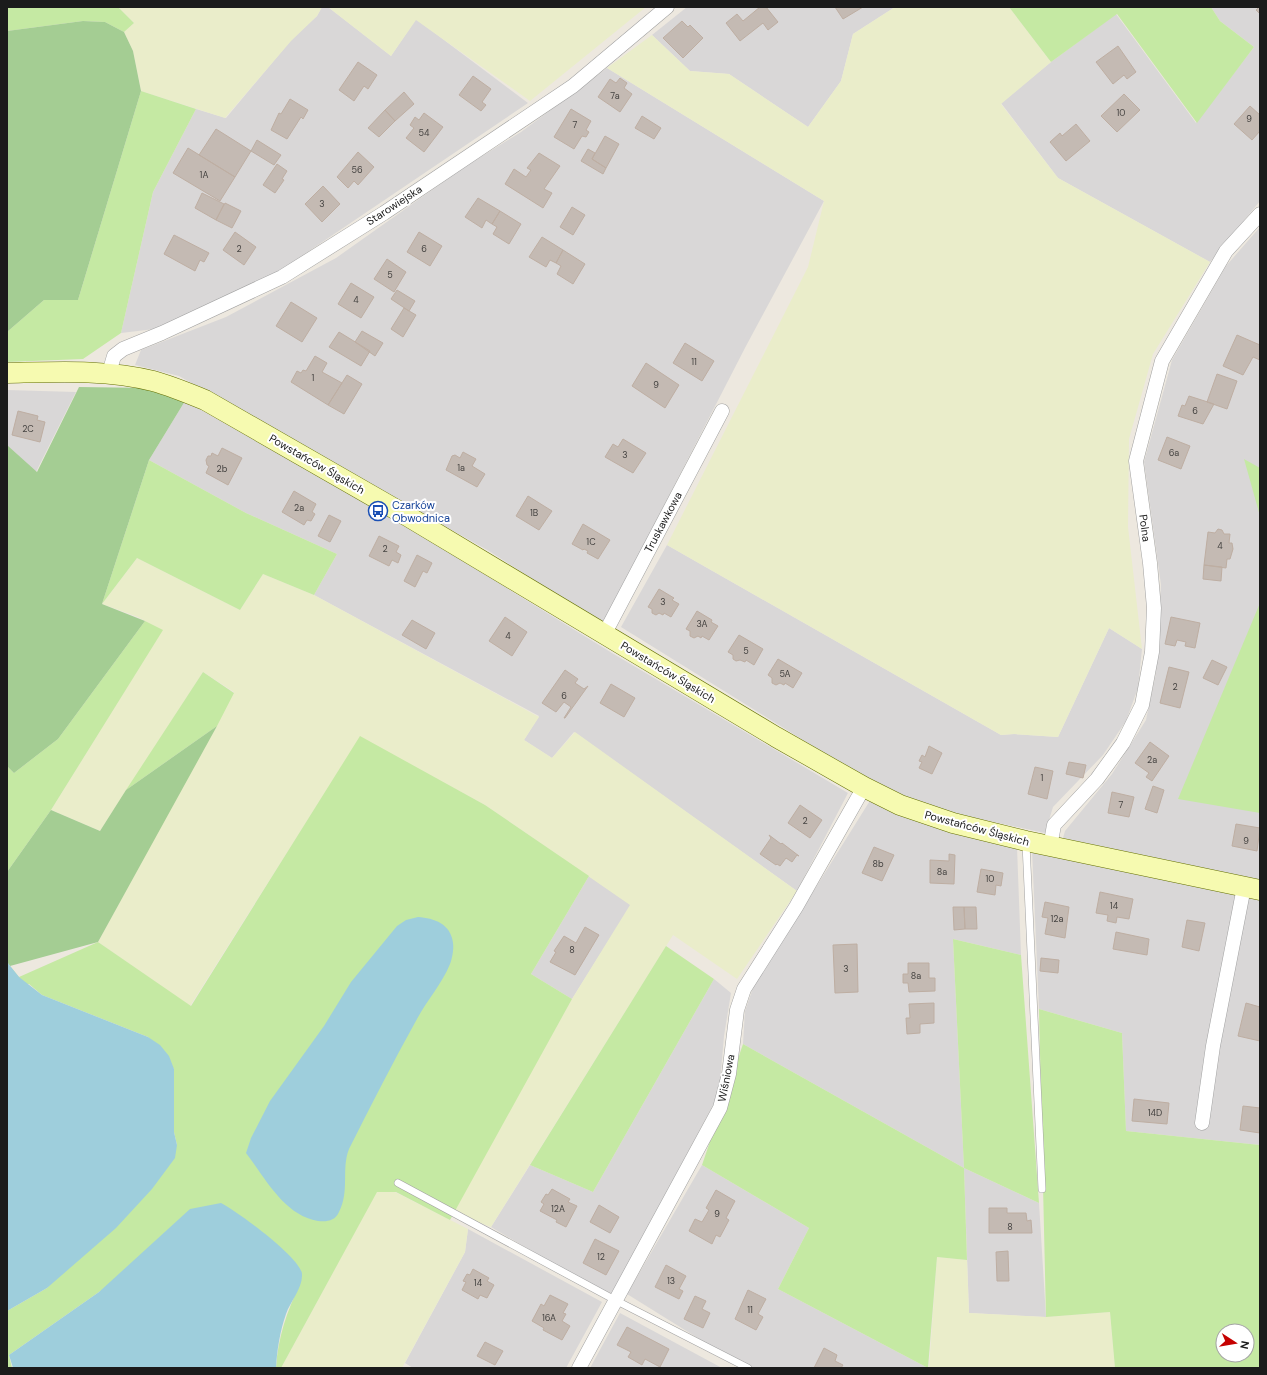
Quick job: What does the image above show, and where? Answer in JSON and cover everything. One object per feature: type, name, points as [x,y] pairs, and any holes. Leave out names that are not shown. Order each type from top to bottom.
[{"type":"street","name":"Starowiejska","points":[[109,373],[114,356],[123,349],[162,333],[282,277],[384,213],[573,86],[667,7]]},
{"type":"street","name":"Polna","points":[[1050,846],[1054,825],[1097,779],[1123,743],[1142,705],[1152,652],[1154,608],[1150,563],[1136,461],[1162,361],[1226,251],[1260,214]]},
{"type":"street","name":"Powstańców Śląskich","points":[[7,373],[109,373],[152,380],[178,388],[205,400],[409,517],[605,633],[776,737],[864,787],[900,805],[953,823],[1026,841],[1252,888]]},
{"type":"street","name":"Truskawkowa","points":[[605,633],[722,411]]},
{"type":"street","name":"Wiśniowa","points":[[579,1368],[720,1108],[729,1074],[736,1010],[744,989],[796,907],[864,787]]},
{"type":"street","points":[[1202,1124],[1213,1046],[1252,888]]},
{"type":"lane","points":[[1026,841],[1042,1189]]},
{"type":"lane","points":[[398,1183],[615,1300],[748,1368]]},
{"type":"shaded area","points":[[322,7],[328,7],[391,56],[416,19],[528,103],[275,274],[163,328],[121,333],[153,192],[196,109],[226,118],[291,40],[317,16]]},
{"type":"shaded area","points":[[687,7],[895,7],[853,34],[841,81],[808,127],[729,74],[690,71],[652,35]]},
{"type":"shaded area","points":[[1211,7],[1260,7],[1260,201],[1210,262],[1058,178],[1001,103],[1051,62],[1116,14],[1196,123],[1254,47],[1220,21]]},
{"type":"shaded area","points":[[607,68],[824,201],[746,346],[603,624],[489,551],[179,376],[135,365],[141,350],[226,317],[336,258],[463,168],[521,132]]},
{"type":"shaded area","points":[[1260,227],[1260,880],[1063,838],[1065,831],[1112,774],[1146,720],[1156,673],[1161,585],[1144,462],[1172,360],[1226,266]]},
{"type":"shaded area","points":[[7,390],[76,392],[36,472],[7,445]]},
{"type":"shaded area","points":[[185,401],[393,518],[612,653],[848,793],[797,891],[574,732],[552,758],[524,740],[539,716],[314,595],[337,554],[246,513],[149,460]]},
{"type":"shaded area","points":[[667,545],[1001,735],[1014,734],[1058,737],[1109,628],[1142,649],[1138,688],[1126,721],[1103,755],[1053,807],[1045,833],[925,807],[869,781],[621,627]]},
{"type":"shaded area","points":[[871,799],[1017,847],[1021,955],[953,939],[964,1168],[743,1044],[745,1011],[753,988]]},
{"type":"shaded area","points":[[1032,850],[1260,900],[1260,1145],[1126,1131],[1122,1033],[1039,1009]]},
{"type":"shaded area","points":[[589,876],[631,905],[572,999],[531,974]]},
{"type":"shaded area","points":[[714,979],[731,993],[724,1036],[719,1094],[610,1297],[491,1227],[530,1165],[593,1192]]},
{"type":"shaded area","points":[[702,1165],[809,1228],[778,1289],[928,1368],[746,1368],[627,1294]]},
{"type":"shaded area","points":[[964,1168],[1039,1203],[1046,1317],[969,1313]]},
{"type":"shaded area","points":[[468,1229],[602,1302],[566,1368],[413,1368],[405,1363],[465,1252]]},
{"type":"shaded area","points":[[620,1313],[722,1368],[590,1368]]},
{"type":"green space","points":[[7,7],[118,7],[134,23],[124,32],[105,22],[83,21],[7,31]]},
{"type":"green space","points":[[118,7],[322,7],[317,16],[291,41],[225,118],[141,91],[133,51],[124,32],[134,23]]},
{"type":"green space","points":[[328,7],[646,7],[530,101],[416,20],[391,56]]},
{"type":"green space","points":[[895,7],[1009,7],[1051,62],[1001,104],[1058,178],[1210,262],[1153,354],[1129,439],[1128,527],[1142,649],[1109,628],[1058,737],[1014,734],[1001,735],[667,545],[808,267],[824,201],[607,68],[652,35],[690,71],[729,74],[808,127],[841,81],[853,34]]},
{"type":"green space","points":[[1009,7],[1211,7],[1220,21],[1254,47],[1197,123],[1117,14],[1051,62]]},
{"type":"green space","points":[[83,21],[105,22],[124,32],[133,51],[141,91],[78,300],[44,300],[7,332],[7,31]]},
{"type":"green space","points":[[141,91],[196,109],[153,192],[121,333],[83,359],[7,362],[7,332],[44,300],[78,300]]},
{"type":"green space","points":[[79,387],[149,388],[185,401],[149,460],[102,604],[145,621],[58,739],[14,773],[7,766],[7,445],[37,472]]},
{"type":"green space","points":[[1244,459],[1260,468],[1260,516]]},
{"type":"green space","points":[[149,460],[246,513],[337,554],[314,595],[263,574],[240,610],[137,558],[102,604]]},
{"type":"green space","points":[[137,558],[240,610],[263,574],[314,595],[539,717],[524,740],[552,758],[575,732],[797,891],[737,979],[673,935],[491,1227],[452,1212],[572,999],[630,905],[485,805],[360,737],[190,1006],[98,942],[234,692],[203,672],[100,831],[51,810],[162,631],[138,617],[102,604]]},
{"type":"green space","points":[[1260,603],[1260,813],[1178,799]]},
{"type":"green space","points":[[145,621],[163,630],[51,810],[7,872],[7,766],[14,773],[58,739]]},
{"type":"green space","points":[[203,672],[234,693],[217,726],[126,790]]},
{"type":"green space","points":[[217,726],[98,942],[10,966],[7,962],[7,872],[51,810],[100,831],[126,790]]},
{"type":"green space","points":[[360,736],[485,805],[589,876],[531,974],[572,999],[450,1220],[396,1192],[377,1192],[281,1368],[276,1368],[281,1335],[287,1314],[300,1284],[119,1278],[9,1355],[12,1368],[7,1368],[7,1311],[47,1288],[177,1145],[174,1132],[174,1069],[148,1037],[42,995],[29,984],[10,987],[10,966],[19,977],[98,942],[191,1006]]},
{"type":"green space","points":[[953,939],[1021,955],[1039,1203],[964,1168]]},
{"type":"green space","points":[[666,946],[714,979],[593,1192],[530,1165]]},
{"type":"green space","points":[[1039,1009],[1122,1033],[1126,1131],[1260,1145],[1260,1368],[1115,1368],[1110,1312],[1046,1317]]},
{"type":"green space","points":[[743,1044],[964,1168],[967,1260],[937,1257],[928,1368],[778,1289],[809,1228],[702,1165]]},
{"type":"green space","points":[[377,1191],[395,1192],[468,1229],[465,1252],[402,1368],[281,1368]]},
{"type":"green space","points":[[937,1257],[967,1260],[969,1313],[1046,1317],[1110,1312],[1115,1368],[929,1368]]},
{"type":"water","points":[[418,917],[441,923],[449,931],[452,936],[453,945],[453,954],[450,964],[408,1035],[349,1149],[346,1164],[344,1196],[337,1215],[333,1219],[325,1221],[318,1221],[306,1217],[295,1212],[286,1204],[246,1153],[251,1138],[270,1101],[324,1026],[351,982],[397,926],[406,920]]},
{"type":"water","points":[[7,962],[19,977],[42,995],[148,1037],[160,1045],[169,1056],[174,1069],[174,1132],[177,1145],[175,1158],[152,1189],[116,1228],[47,1288],[7,1311]]},
{"type":"water","points":[[221,1203],[240,1215],[280,1247],[291,1257],[299,1267],[302,1274],[302,1279],[296,1295],[288,1309],[282,1327],[276,1368],[13,1368],[9,1355],[99,1292],[190,1209]]},
{"type":"building","points":[[760,7],[766,7],[778,22],[768,30],[763,23],[740,41],[726,23],[737,14],[743,21]]},
{"type":"building","points":[[835,7],[863,7],[843,19]]},
{"type":"building","points":[[1260,7],[1260,14],[1256,10]]},
{"type":"building","points":[[682,21],[688,27],[690,25],[703,38],[683,58],[663,38]]},
{"type":"building","points":[[1118,46],[1136,72],[1127,79],[1124,75],[1113,84],[1096,62]]},
{"type":"building","points":[[358,62],[377,75],[368,89],[364,86],[354,101],[339,90]]},
{"type":"building","points":[[473,76],[491,89],[482,102],[486,105],[481,111],[459,95]]},
{"type":"building","points":[[620,78],[627,83],[624,88],[632,94],[620,112],[598,97],[610,79],[616,83]]},
{"type":"building","points":[[404,92],[414,104],[395,121],[385,110]]},
{"type":"building","points":[[1124,94],[1140,110],[1117,132],[1101,116]]},
{"type":"building","points":[[290,99],[308,110],[303,119],[301,117],[287,139],[271,130],[279,113],[281,114]]},
{"type":"building","points":[[1250,106],[1260,115],[1260,131],[1252,140],[1234,124]]},
{"type":"building","points":[[571,109],[591,121],[586,130],[589,132],[586,137],[582,136],[574,149],[554,137]]},
{"type":"building","points":[[385,110],[395,121],[379,137],[368,128]]},
{"type":"building","points":[[424,113],[443,127],[424,152],[406,138],[414,128],[410,125],[415,117],[419,120]]},
{"type":"building","points":[[642,116],[661,128],[654,139],[635,128]]},
{"type":"building","points":[[1076,124],[1090,141],[1066,161],[1050,142],[1060,133],[1062,136]]},
{"type":"building","points":[[216,129],[251,151],[235,177],[199,155]]},
{"type":"building","points":[[605,136],[619,144],[606,168],[592,159]]},
{"type":"building","points":[[257,140],[281,155],[274,165],[251,151]]},
{"type":"building","points":[[188,148],[235,177],[220,201],[173,173]]},
{"type":"building","points":[[588,149],[595,153],[592,159],[606,168],[603,174],[581,161]]},
{"type":"building","points":[[358,152],[374,167],[358,185],[354,181],[348,188],[337,177]]},
{"type":"building","points":[[539,153],[560,166],[544,189],[552,193],[543,208],[505,184],[514,169],[526,177],[531,170],[527,168]]},
{"type":"building","points":[[277,164],[287,171],[282,179],[284,180],[275,193],[263,185]]},
{"type":"building","points":[[323,186],[340,204],[322,222],[305,204]]},
{"type":"building","points":[[202,193],[224,204],[216,220],[195,208]]},
{"type":"building","points":[[478,198],[500,211],[492,224],[486,220],[482,228],[465,217]]},
{"type":"building","points":[[225,203],[241,211],[232,228],[216,220]]},
{"type":"building","points":[[572,207],[585,215],[573,235],[560,227]]},
{"type":"building","points":[[500,211],[521,224],[509,244],[493,234],[497,227],[492,224]]},
{"type":"building","points":[[235,232],[256,247],[244,265],[223,250]]},
{"type":"building","points":[[419,232],[442,246],[430,266],[407,252]]},
{"type":"building","points":[[174,235],[209,253],[204,262],[200,260],[195,271],[164,254]]},
{"type":"building","points":[[542,237],[563,250],[556,263],[550,260],[546,267],[529,257]]},
{"type":"building","points":[[563,250],[585,264],[573,284],[557,274],[561,266],[556,263]]},
{"type":"building","points":[[387,259],[406,272],[394,292],[374,279]]},
{"type":"building","points":[[351,283],[374,297],[361,318],[338,304]]},
{"type":"building","points":[[397,290],[415,301],[409,311],[391,299]]},
{"type":"building","points":[[291,302],[317,318],[302,342],[276,326]]},
{"type":"building","points":[[404,308],[416,315],[403,337],[391,329]]},
{"type":"building","points":[[362,331],[383,343],[375,356],[355,342]]},
{"type":"building","points":[[339,332],[370,351],[361,366],[329,347]]},
{"type":"building","points":[[1237,335],[1260,345],[1260,360],[1253,357],[1243,375],[1223,366]]},
{"type":"building","points":[[685,343],[714,361],[702,381],[673,363]]},
{"type":"building","points":[[315,356],[327,363],[322,372],[342,383],[328,405],[291,382],[297,371],[301,373],[303,370],[306,371]]},
{"type":"building","points":[[646,363],[679,385],[665,408],[632,386]]},
{"type":"building","points":[[1217,374],[1237,381],[1227,409],[1207,402]]},
{"type":"building","points":[[347,375],[362,384],[344,414],[328,405]]},
{"type":"building","points":[[1189,396],[1214,404],[1203,424],[1178,416],[1182,405],[1185,406]]},
{"type":"building","points":[[18,411],[38,416],[37,420],[45,422],[40,442],[12,435]]},
{"type":"building","points":[[1167,437],[1190,446],[1181,469],[1158,460]]},
{"type":"building","points":[[623,439],[646,453],[633,473],[605,457],[613,444],[618,447]]},
{"type":"building","points":[[222,448],[242,458],[228,485],[206,473],[209,466],[207,465],[206,460],[208,456],[211,456],[212,453],[218,456]]},
{"type":"building","points":[[463,452],[476,459],[472,466],[485,474],[477,487],[446,470],[452,456],[455,455],[460,458]]},
{"type":"building","points":[[294,491],[316,504],[312,512],[315,514],[311,521],[307,520],[304,525],[282,512]]},
{"type":"building","points":[[528,496],[552,511],[539,530],[516,516]]},
{"type":"building","points":[[329,515],[341,521],[330,542],[318,536]]},
{"type":"building","points":[[583,524],[610,540],[598,559],[587,553],[588,551],[572,544]]},
{"type":"building","points":[[1218,529],[1222,530],[1224,534],[1230,534],[1229,543],[1232,543],[1233,549],[1230,559],[1227,559],[1226,568],[1204,565],[1208,532],[1215,533]]},
{"type":"building","points":[[379,536],[399,546],[396,552],[401,555],[398,563],[392,560],[389,566],[369,556]]},
{"type":"building","points":[[417,555],[432,563],[427,573],[423,571],[415,587],[404,581]]},
{"type":"building","points":[[1204,565],[1222,567],[1221,581],[1203,579]]},
{"type":"building","points":[[659,589],[674,598],[672,600],[679,604],[671,617],[664,613],[663,615],[659,613],[656,615],[652,613],[652,609],[648,607]]},
{"type":"building","points":[[697,611],[712,620],[711,622],[718,626],[709,640],[702,636],[701,638],[698,636],[694,638],[690,636],[690,631],[686,629]]},
{"type":"building","points":[[505,617],[527,632],[512,656],[489,641]]},
{"type":"building","points":[[1171,617],[1200,623],[1195,648],[1185,646],[1186,642],[1177,640],[1175,646],[1165,644]]},
{"type":"building","points":[[412,620],[435,633],[426,649],[402,635]]},
{"type":"building","points":[[739,635],[763,649],[754,665],[746,660],[745,662],[740,660],[736,661],[733,659],[733,655],[728,652]]},
{"type":"building","points":[[778,659],[802,673],[793,688],[785,683],[784,685],[780,683],[776,685],[772,683],[772,678],[768,675]]},
{"type":"building","points":[[1212,660],[1227,667],[1218,685],[1203,678]]},
{"type":"building","points":[[1169,667],[1189,672],[1180,708],[1160,703]]},
{"type":"building","points":[[565,670],[578,679],[575,683],[584,689],[588,686],[564,718],[571,707],[564,702],[556,712],[542,703]]},
{"type":"building","points":[[611,684],[635,698],[624,717],[600,703]]},
{"type":"building","points":[[1150,742],[1169,756],[1152,781],[1146,777],[1149,773],[1135,763]]},
{"type":"building","points":[[929,746],[942,753],[932,774],[919,768],[922,762],[919,761],[922,755],[925,757]]},
{"type":"building","points":[[1069,762],[1086,765],[1083,778],[1066,774]]},
{"type":"building","points":[[1035,767],[1053,771],[1047,799],[1028,794]]},
{"type":"building","points":[[1153,786],[1164,790],[1157,813],[1145,809]]},
{"type":"building","points":[[1112,792],[1134,797],[1129,817],[1108,813]]},
{"type":"building","points":[[800,805],[822,820],[810,838],[788,823]]},
{"type":"building","points":[[1236,824],[1260,828],[1257,851],[1232,846]]},
{"type":"building","points":[[769,835],[799,856],[797,855],[792,862],[786,858],[780,866],[777,864],[776,865],[760,854],[771,838]]},
{"type":"building","points":[[874,847],[894,855],[882,881],[862,873]]},
{"type":"building","points":[[949,854],[955,855],[954,884],[930,883],[930,860],[949,861]]},
{"type":"building","points":[[981,869],[1003,873],[1001,886],[996,885],[995,895],[977,892]]},
{"type":"building","points":[[1100,892],[1133,899],[1129,919],[1117,917],[1116,923],[1107,921],[1108,915],[1096,913]]},
{"type":"building","points":[[1045,902],[1069,907],[1065,938],[1045,934],[1048,918],[1042,917]]},
{"type":"building","points":[[953,907],[964,907],[965,929],[954,930]]},
{"type":"building","points":[[964,907],[976,907],[977,929],[965,929]]},
{"type":"building","points":[[1187,920],[1205,923],[1199,951],[1182,947]]},
{"type":"building","points":[[585,927],[599,935],[575,975],[550,962],[556,952],[554,951],[564,936],[576,943]]},
{"type":"building","points":[[1116,932],[1149,939],[1147,955],[1113,949]]},
{"type":"building","points":[[857,944],[858,992],[835,993],[833,945]]},
{"type":"building","points":[[1041,958],[1059,960],[1058,973],[1040,971]]},
{"type":"building","points":[[908,963],[929,963],[929,978],[935,978],[935,991],[909,992],[908,983],[903,983],[903,974],[908,974]]},
{"type":"building","points":[[934,1003],[934,1023],[920,1024],[920,1033],[907,1034],[906,1018],[910,1018],[909,1004]]},
{"type":"building","points":[[1246,1003],[1260,1007],[1260,1041],[1238,1036]]},
{"type":"building","points":[[1134,1099],[1169,1103],[1167,1124],[1132,1121]]},
{"type":"building","points":[[1243,1106],[1260,1108],[1260,1133],[1240,1130]]},
{"type":"building","points":[[552,1189],[570,1199],[568,1202],[577,1206],[566,1227],[556,1222],[557,1220],[540,1211],[544,1204],[541,1202],[546,1194],[548,1195]]},
{"type":"building","points":[[716,1190],[735,1201],[726,1218],[729,1220],[720,1237],[716,1235],[712,1244],[689,1231],[695,1219],[702,1222],[709,1210],[706,1208]]},
{"type":"building","points":[[599,1205],[619,1217],[610,1233],[590,1222]]},
{"type":"building","points":[[989,1208],[1007,1208],[1007,1213],[1026,1213],[1027,1221],[1031,1220],[1032,1233],[989,1233]]},
{"type":"building","points":[[595,1239],[619,1251],[606,1275],[583,1263]]},
{"type":"building","points":[[1008,1251],[1009,1281],[997,1281],[996,1252]]},
{"type":"building","points":[[666,1265],[686,1276],[679,1289],[683,1291],[679,1299],[655,1287]]},
{"type":"building","points":[[473,1269],[489,1278],[487,1281],[494,1285],[487,1298],[480,1295],[478,1299],[462,1290],[466,1282],[463,1281],[467,1274],[470,1275]]},
{"type":"building","points":[[748,1290],[766,1299],[758,1314],[763,1317],[756,1330],[735,1319]]},
{"type":"building","points":[[550,1295],[568,1304],[563,1313],[566,1314],[562,1321],[570,1326],[562,1340],[543,1330],[544,1328],[532,1321],[541,1304],[544,1306]]},
{"type":"building","points":[[695,1296],[706,1301],[702,1309],[710,1313],[703,1328],[684,1319]]},
{"type":"building","points":[[627,1327],[669,1349],[660,1367],[645,1359],[642,1365],[628,1357],[631,1352],[617,1345]]},
{"type":"building","points":[[485,1342],[503,1351],[495,1365],[477,1356]]},
{"type":"building","points":[[824,1348],[837,1355],[835,1361],[843,1365],[841,1368],[814,1368]]},
{"type":"place","name":"Czarków Obwodnica","points":[[378,511]]}]
